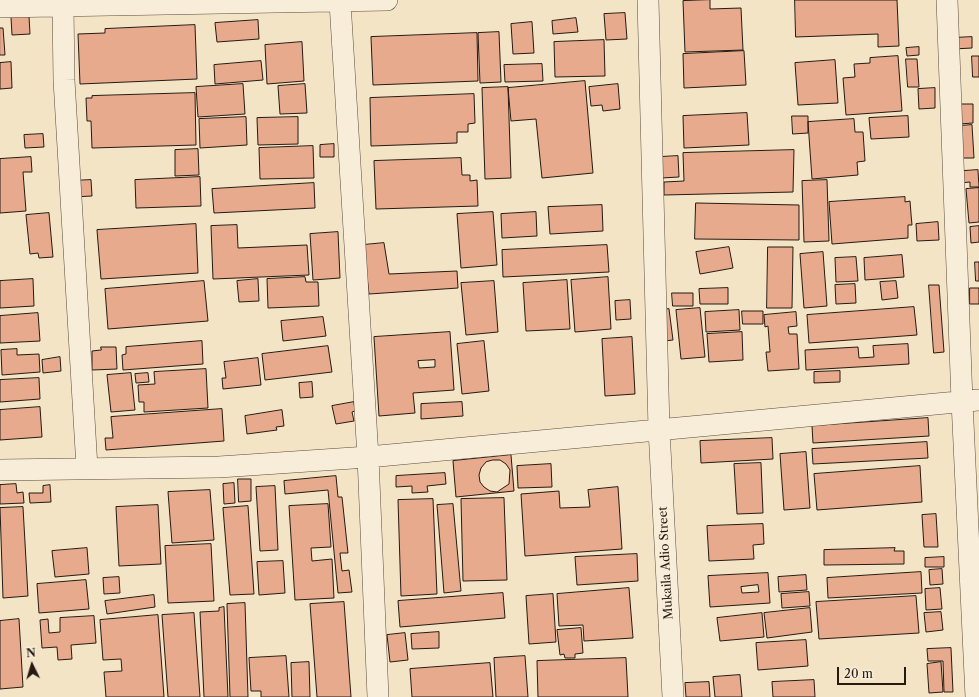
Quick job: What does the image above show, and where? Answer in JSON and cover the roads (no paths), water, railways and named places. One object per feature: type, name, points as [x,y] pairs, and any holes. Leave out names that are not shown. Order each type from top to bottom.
[{"type":"street","points":[[0,7],[387,0]]},
{"type":"street","name":"Mukaila Adio Street","points":[[648,0],[659,429],[673,697]]},
{"type":"street","points":[[947,0],[970,401],[976,697]]},
{"type":"street","points":[[340,2],[368,457],[378,697]]},
{"type":"street","points":[[63,6],[64,80],[87,468]]},
{"type":"street","points":[[0,470],[219,467],[368,457],[970,401]]}]
